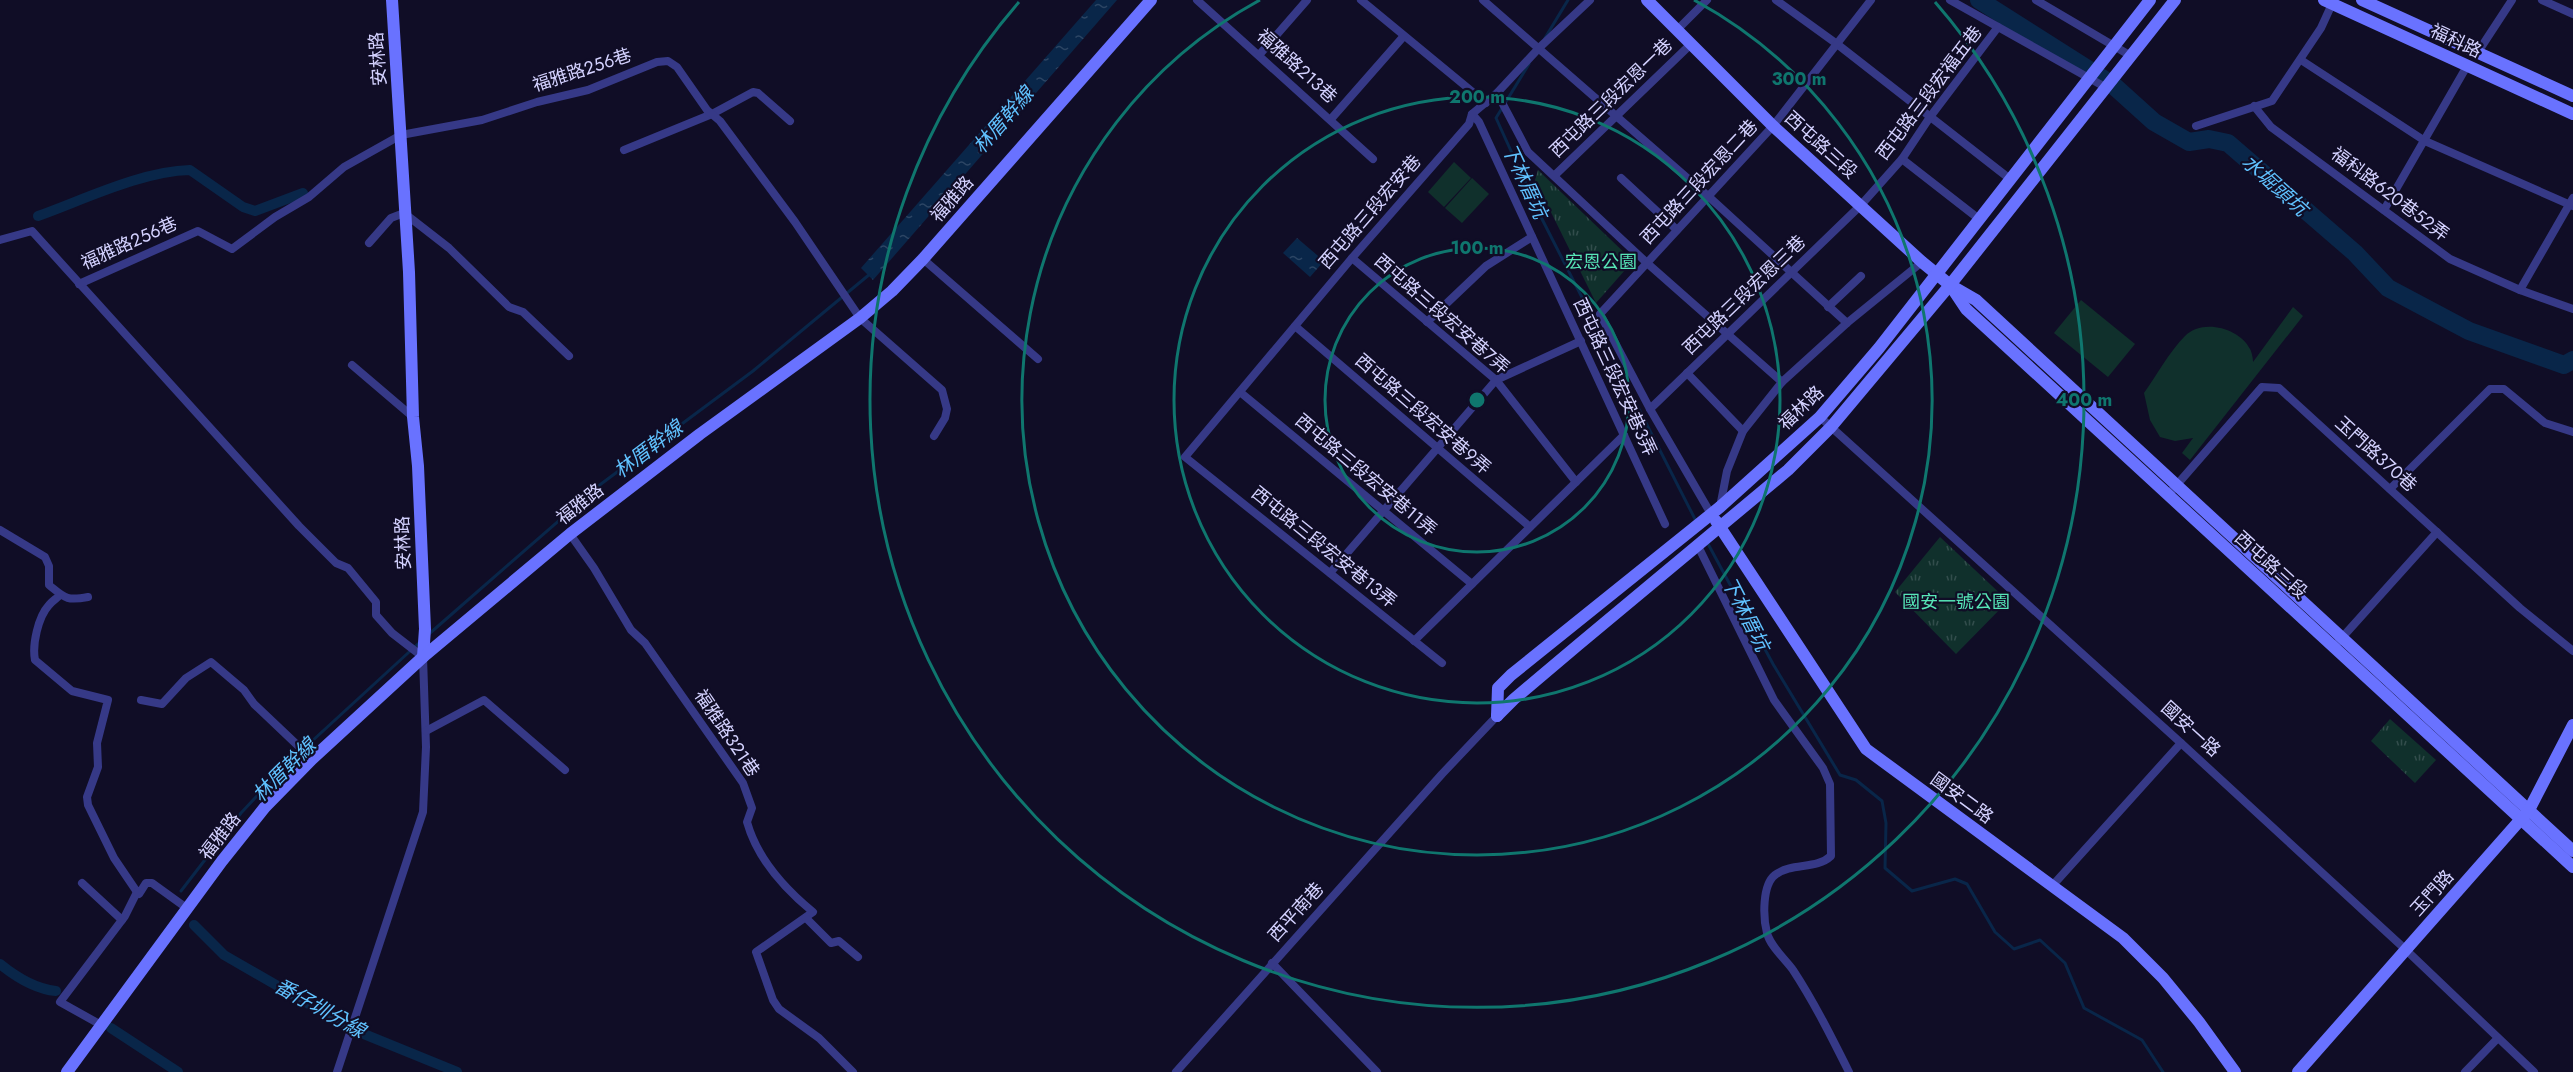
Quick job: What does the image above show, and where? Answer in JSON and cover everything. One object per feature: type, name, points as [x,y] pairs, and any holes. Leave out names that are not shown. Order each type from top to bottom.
[{"type":"street","name":"安林路","points":[[337,1072],[423,812],[426,731],[418,466],[413,417],[409,272],[392,0]]},
{"type":"street","name":"福雅路","points":[[67,1072],[265,807],[310,757],[422,652],[700,434],[860,318],[892,291],[923,259],[1151,0]]},
{"type":"street","name":"福雅路213巷","points":[[1197,0],[1260,54],[1373,159]]},
{"type":"street","points":[[1260,54],[1307,0]]},
{"type":"street","points":[[1360,0],[1486,103]]},
{"type":"street","points":[[1484,0],[1708,196],[1847,323]]},
{"type":"street","name":"西屯路三段宏安巷","points":[[1185,457],[1352,258],[1469,124],[1472,114],[1497,93],[1539,48],[1590,0]]},
{"type":"street","name":"西屯路三段","points":[[1647,0],[1773,126],[1922,262],[1950,285],[1976,300],[2177,485],[2338,642],[2526,815],[2573,851]]},
{"type":"street","points":[[1677,30],[1707,0]]},
{"type":"street","points":[[1776,0],[1837,44],[2010,179]]},
{"type":"street","name":"西屯路三段宏恩二巷","points":[[1650,409],[1600,314],[1773,126],[1871,0]]},
{"type":"street","points":[[1950,0],[2090,78],[2109,82]]},
{"type":"street","points":[[2036,0],[2130,56]]},
{"type":"street","points":[[2113,46],[2150,0]]},
{"type":"street","name":"福林路","points":[[1442,774],[1522,691],[1788,470],[1831,427],[1950,285],[2175,0]]},
{"type":"street","name":"福科路","points":[[2364,0],[2573,96]]},
{"type":"street","points":[[2478,52],[2512,0]]},
{"type":"street","points":[[2542,0],[2573,14]]},
{"type":"street","points":[[2196,126],[2271,101],[2321,28],[2328,2]]},
{"type":"street","name":"福科路","points":[[2328,2],[2573,114]]},
{"type":"street","name":"西屯路三段宏福五巷","points":[[1861,205],[1902,159],[1930,117],[1998,27]]},
{"type":"street","points":[[1331,119],[1403,37]]},
{"type":"street","name":"西屯路三段宏恩一巷","points":[[1554,176],[1691,44]]},
{"type":"street","name":"福林路","points":[[1497,716],[1498,688],[1511,675],[1706,518],[1820,417],[1850,384],[2113,46]]},
{"type":"street","points":[[2301,60],[2425,141],[2572,203],[2520,290]]},
{"type":"street","name":"福雅路256巷","points":[[79,284],[198,231],[232,249],[275,217],[309,197],[344,167],[401,135],[482,120],[537,102],[588,90],[657,62],[668,61],[677,67],[712,114],[720,121],[795,222],[860,318],[942,390],[947,409],[945,418],[934,436]]},
{"type":"street","points":[[2384,210],[2467,66]]},
{"type":"street","points":[[624,150],[712,114],[753,92],[758,93],[790,121]]},
{"type":"street","points":[[1497,93],[1528,152],[1647,263],[1782,382]]},
{"type":"street","name":"福科路620巷52弄","points":[[2254,106],[2271,127],[2450,259],[2520,290],[2573,309]]},
{"type":"street","name":"西屯路三段宏安巷3弄","points":[[1472,114],[1479,122],[1665,524]]},
{"type":"street","points":[[1902,159],[1979,219]]},
{"type":"street","points":[[1621,178],[1677,230]]},
{"type":"street","name":"西屯路三段宏恩三巷","points":[[1650,409],[1861,205]]},
{"type":"street","points":[[369,243],[391,218],[404,213],[449,248],[509,307],[522,312],[569,356]]},
{"type":"street","points":[[0,240],[32,231],[149,358],[163,379],[299,526],[336,563],[348,568],[376,602],[376,615],[392,633],[422,652]]},
{"type":"street","points":[[1427,322],[1486,266],[1532,237]]},
{"type":"street","name":"西屯路三段宏安巷7弄","points":[[1352,258],[1496,380],[1576,482]]},
{"type":"street","points":[[923,259],[1038,359]]},
{"type":"street","points":[[1706,518],[1743,431],[1782,382],[1847,323],[1922,262]]},
{"type":"street","points":[[1828,307],[1861,276]]},
{"type":"street","name":"西屯路三段","points":[[1950,285],[1966,309],[2168,495],[2338,642]]},
{"type":"street","name":"西屯路三段宏安巷9弄","points":[[1295,326],[1530,527]]},
{"type":"street","points":[[1330,573],[1496,380],[1581,341]]},
{"type":"street","points":[[352,365],[413,417]]},
{"type":"street","points":[[1687,374],[1743,431]]},
{"type":"street","name":"玉門路370巷","points":[[2168,495],[2262,387],[2279,388],[2520,608],[2573,651]]},
{"type":"street","points":[[2390,489],[2490,388],[2504,388],[2545,423],[2573,432]]},
{"type":"street","name":"西屯路三段宏安巷11弄","points":[[1240,392],[1472,584]]},
{"type":"street","points":[[1650,409],[1706,518]]},
{"type":"street","name":"國安一路","points":[[1820,417],[2181,743],[2534,1072]]},
{"type":"street","points":[[1414,641],[1624,435]]},
{"type":"street","name":"西屯路三段宏安巷13弄","points":[[1185,457],[1442,663]]},
{"type":"street","name":"國安二路","points":[[1706,518],[1720,527],[1866,749],[2123,938],[2163,978],[2199,1022],[2235,1072]]},
{"type":"street","points":[[0,530],[45,557],[49,566],[49,585],[59,596],[72,600],[88,597]]},
{"type":"street","points":[[2338,642],[2437,532]]},
{"type":"street","name":"福雅路321巷","points":[[570,534],[594,568],[631,630],[645,643],[743,783],[752,808],[747,822],[753,840],[795,897],[813,912],[806,918]]},
{"type":"street","points":[[1704,541],[1774,700],[1823,768],[1830,784],[1831,856],[1823,863],[1793,867],[1775,875],[1768,884],[1764,921],[1767,935],[1794,971],[1848,1072]]},
{"type":"street","points":[[59,596],[48,605],[39,627],[34,653],[35,660],[72,691],[108,700],[97,743],[98,767],[87,797],[98,827],[122,872],[137,892]]},
{"type":"street","points":[[141,700],[162,704],[186,678],[211,662],[244,690],[254,704],[310,757]]},
{"type":"street","points":[[426,731],[484,700],[566,770]]},
{"type":"street","name":"玉門路","points":[[2298,1072],[2526,815],[2573,725]]},
{"type":"street","points":[[2053,885],[2181,743]]},
{"type":"street","name":"西平南巷","points":[[1176,1072],[1442,774]]},
{"type":"street","name":"西屯路三段","points":[[2526,815],[2573,867]]},
{"type":"street","points":[[82,883],[122,920]]},
{"type":"street","points":[[137,892],[139,894],[146,884],[152,883],[188,909]]},
{"type":"street","points":[[103,1026],[60,1002],[122,920],[137,892]]},
{"type":"street","points":[[853,1072],[819,1038],[779,1009],[773,1000],[756,952],[806,918],[831,943],[839,942],[858,957]]},
{"type":"street","points":[[1272,963],[1377,1072]]},
{"type":"street","points":[[2465,1072],[2498,1038]]},
{"type":"green space","points":[[1454,162],[1471,178],[1444,207],[1428,192]]},
{"type":"green space","name":"宏恩公園","points":[[1538,170],[1633,261],[1596,303],[1535,180]]},
{"type":"green space","points":[[1472,178],[1489,194],[1462,223],[1445,208]]},
{"type":"green space","points":[[2081,300],[2135,344],[2108,377],[2054,333]]},
{"type":"green space","points":[[2293,307],[2303,316],[2190,460],[2182,453],[2193,438],[2175,441],[2160,437],[2150,420],[2144,393],[2168,356],[2185,336],[2201,327],[2230,331],[2245,342],[2251,351],[2253,362]]},
{"type":"green space","name":"國安一號公園","points":[[1940,537],[2008,601],[1956,654],[1895,592]]},
{"type":"green space","points":[[2390,719],[2436,760],[2415,783],[2371,741]]},
{"type":"water","points":[[1096,0],[1117,0],[873,280],[861,268]]},
{"type":"water","points":[[1297,238],[1324,261],[1310,277],[1283,253]]},
{"type":"waterway","name":"下林厝坑","points":[[1545,38],[1568,0]]},
{"type":"waterway","name":"水堀頭坑","points":[[1979,0],[2113,85],[2154,122],[2189,142],[2209,139],[2228,143],[2355,253],[2388,288],[2469,331],[2564,365],[2573,360]]},
{"type":"waterway","name":"下林厝坑","points":[[1529,64],[1496,118],[1542,219],[1697,523]]},
{"type":"waterway","points":[[38,216],[152,175],[190,170],[243,207],[255,211],[303,193]]},
{"type":"waterway","name":"林厝幹線","points":[[429,634],[601,484],[753,371],[870,274]]},
{"type":"waterway","name":"下林厝坑","points":[[1707,542],[1773,664],[1840,775],[1856,780],[1882,801],[1886,823],[1885,868],[1912,891],[1955,879],[1967,884],[1995,932],[2014,949],[2040,940],[2065,963],[2084,1008],[2142,1040],[2163,1072]]},
{"type":"waterway","name":"林厝幹線","points":[[181,891],[241,813],[287,764],[420,642]]},
{"type":"waterway","name":"番仔圳分線","points":[[194,925],[224,955],[354,1030],[457,1072]]},
{"type":"waterway","points":[[0,964],[26,982],[56,991]]},
{"type":"waterway","points":[[111,1028],[178,1072]]}]
